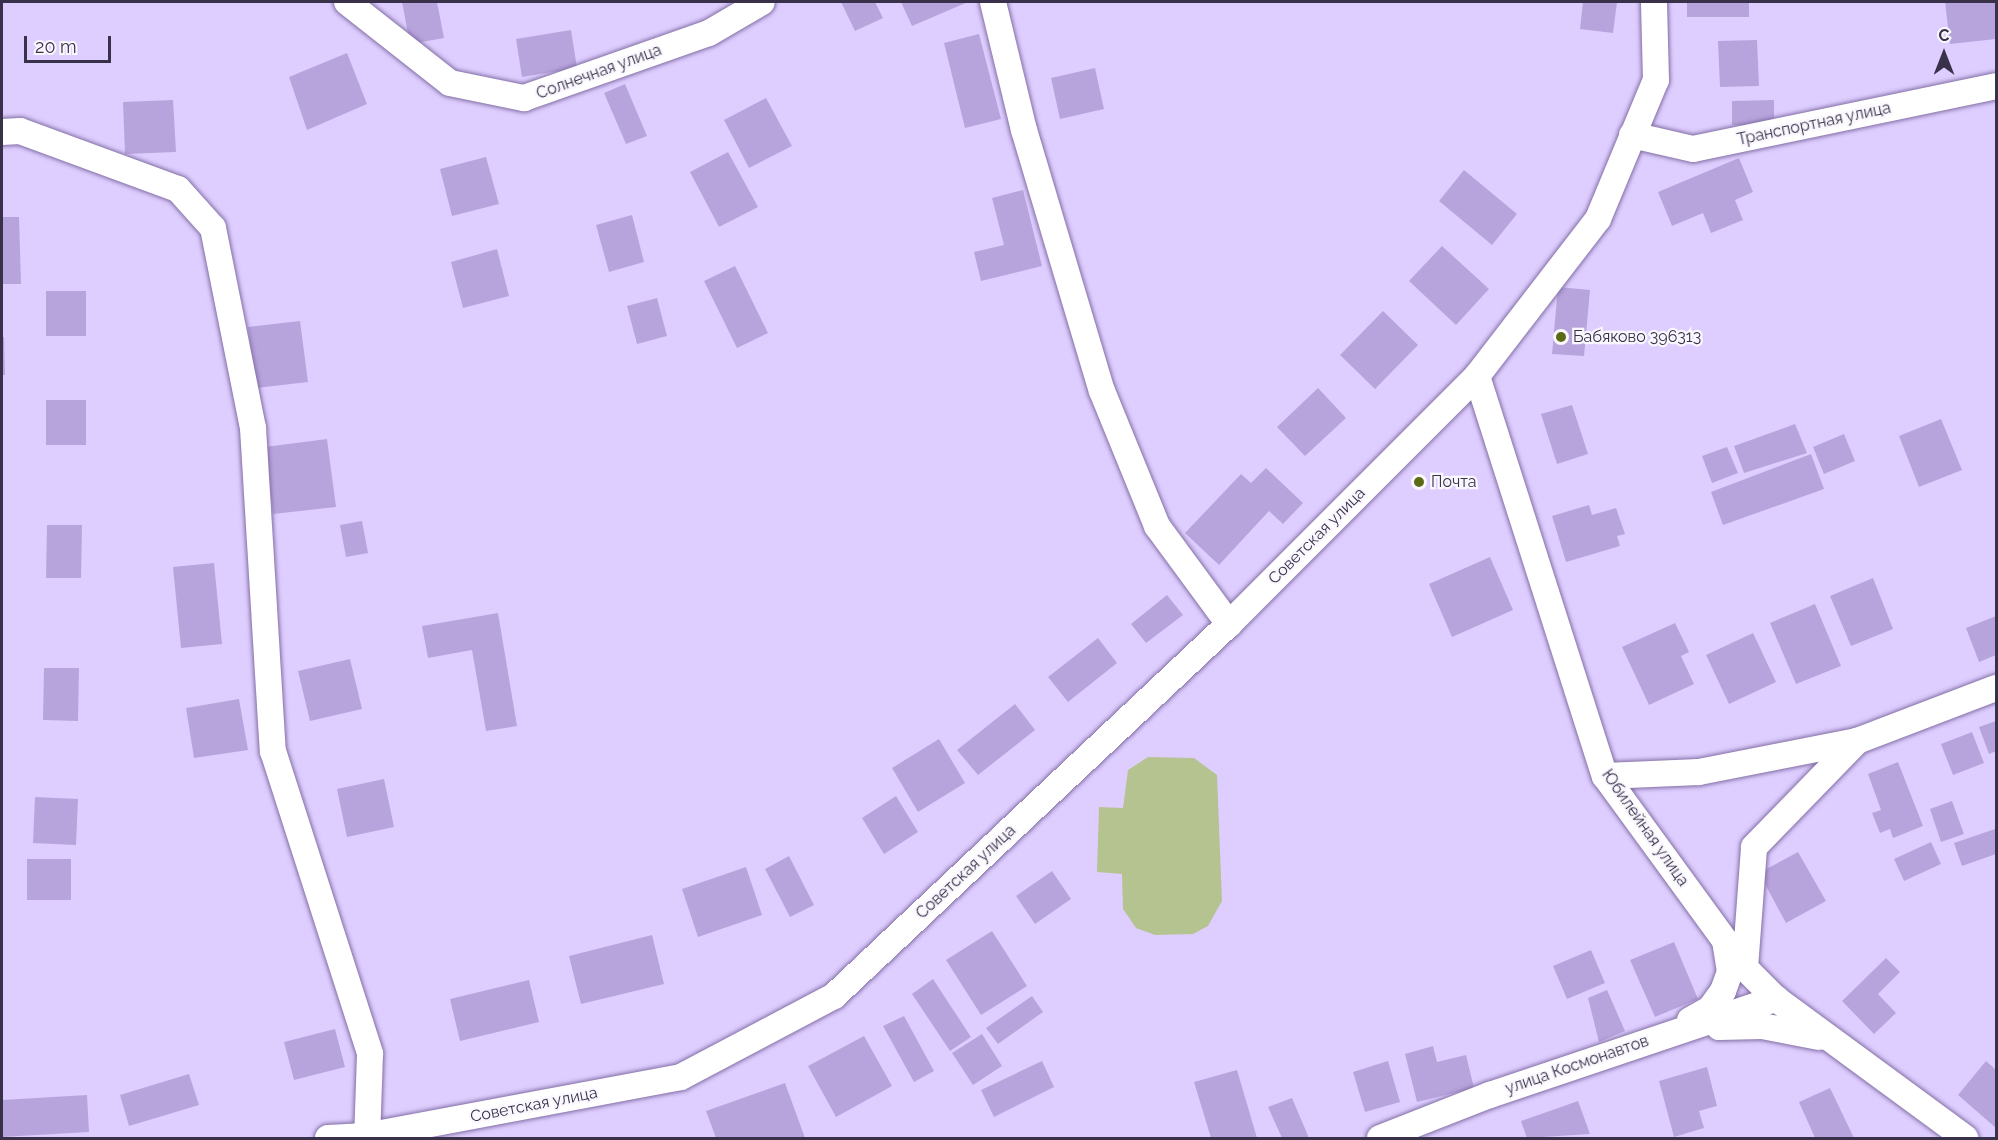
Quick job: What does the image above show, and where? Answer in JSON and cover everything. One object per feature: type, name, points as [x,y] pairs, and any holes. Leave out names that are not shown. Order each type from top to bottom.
[{"type":"street","name":"Солнечная улица","points":[[347,2],[450,84],[524,98],[709,33],[762,2]]},
{"type":"street","points":[[993,2],[1024,130],[1102,391],[1157,526],[1229,624]]},
{"type":"street","points":[[1477,376],[1598,219],[1656,80],[1654,2]]},
{"type":"street","name":"Транспортная улица","points":[[1632,135],[1693,149],[1996,86]]},
{"type":"street","points":[[2,132],[20,131],[178,189],[213,228],[252,428],[273,751],[370,1054],[366,1137]]},
{"type":"street","name":"Советская улица","points":[[328,1138],[366,1137],[681,1077],[834,996],[1229,624],[1477,376]]},
{"type":"street","name":"Юбилейная улица","points":[[1477,376],[1605,776],[1745,968],[1776,999],[1965,1138]]},
{"type":"street","points":[[1605,776],[1699,772],[1857,741],[1996,688]]},
{"type":"street","points":[[1745,968],[1754,847],[1857,741]]},
{"type":"street","points":[[1662,1036],[1710,1009],[1723,991],[1730,972],[1724,939]]},
{"type":"street","name":"улица Космонавтов","points":[[1380,1138],[1662,1036],[1776,999]]},
{"type":"street","points":[[1662,1036],[1762,1026],[1832,1040]]},
{"type":"green space","points":[[1148,757],[1194,758],[1217,775],[1222,901],[1208,926],[1193,934],[1155,935],[1136,928],[1123,909],[1122,874],[1097,872],[1099,807],[1123,808],[1128,770]]},
{"type":"building","points":[[402,2],[437,2],[444,38],[410,44]]},
{"type":"building","points":[[841,2],[875,2],[883,18],[855,31]]},
{"type":"building","points":[[901,2],[968,2],[912,26]]},
{"type":"building","points":[[1583,2],[1617,2],[1613,33],[1580,29]]},
{"type":"building","points":[[1687,2],[1749,2],[1749,17],[1687,17]]},
{"type":"building","points":[[1945,2],[1996,2],[1996,39],[1950,44]]},
{"type":"building","points":[[571,30],[577,68],[522,77],[516,39]]},
{"type":"building","points":[[979,34],[1001,119],[965,128],[944,43]]},
{"type":"building","points":[[1757,40],[1759,86],[1720,87],[1718,41]]},
{"type":"building","points":[[347,53],[367,104],[307,130],[289,77]]},
{"type":"building","points":[[1095,68],[1104,109],[1060,119],[1051,78]]},
{"type":"building","points":[[625,84],[647,136],[626,144],[604,93]]},
{"type":"building","points":[[766,98],[792,146],[749,168],[724,120]]},
{"type":"building","points":[[173,100],[176,152],[125,154],[123,102]]},
{"type":"building","points":[[1774,100],[1774,125],[1732,125],[1732,101]]},
{"type":"building","points":[[728,152],[758,207],[719,227],[690,172]]},
{"type":"building","points":[[486,157],[499,204],[452,216],[440,169]]},
{"type":"building","points":[[1739,158],[1753,192],[1735,200],[1743,220],[1711,233],[1703,213],[1672,226],[1658,192]]},
{"type":"building","points":[[1464,170],[1517,214],[1492,245],[1439,201]]},
{"type":"building","points":[[1023,190],[1042,266],[981,281],[974,252],[1004,245],[992,198]]},
{"type":"building","points":[[632,215],[644,262],[609,272],[596,225]]},
{"type":"building","points":[[2,217],[19,217],[21,284],[2,284]]},
{"type":"building","points":[[1442,246],[1489,289],[1456,325],[1409,281]]},
{"type":"building","points":[[497,249],[509,296],[463,308],[451,262]]},
{"type":"building","points":[[735,266],[768,333],[737,348],[704,281]]},
{"type":"building","points":[[1558,287],[1590,290],[1584,356],[1552,354]]},
{"type":"building","points":[[46,291],[86,291],[86,336],[46,336]]},
{"type":"building","points":[[657,298],[667,336],[637,344],[627,306]]},
{"type":"building","points":[[1383,311],[1418,345],[1375,389],[1340,355]]},
{"type":"building","points":[[300,321],[308,382],[256,388],[248,327]]},
{"type":"building","points":[[2,337],[4,337],[5,375],[2,375]]},
{"type":"building","points":[[1318,388],[1346,418],[1305,456],[1277,427]]},
{"type":"building","points":[[46,400],[86,400],[86,445],[46,445]]},
{"type":"building","points":[[1572,405],[1588,454],[1557,464],[1541,414]]},
{"type":"building","points":[[1941,419],[1962,470],[1919,487],[1899,436]]},
{"type":"building","points":[[1795,424],[1807,453],[1744,473],[1734,446]]},
{"type":"building","points":[[1844,434],[1855,461],[1824,474],[1813,447]]},
{"type":"building","points":[[327,439],[336,507],[273,514],[265,447]]},
{"type":"building","points":[[1727,447],[1738,473],[1712,483],[1702,456]]},
{"type":"building","points":[[1811,454],[1824,489],[1723,525],[1711,492]]},
{"type":"building","points":[[1266,468],[1303,503],[1283,524],[1269,511],[1219,565],[1185,533],[1241,474],[1251,483]]},
{"type":"building","points":[[1589,505],[1592,515],[1616,508],[1625,534],[1617,536],[1620,546],[1566,562],[1552,516]]},
{"type":"building","points":[[362,521],[368,553],[346,557],[340,525]]},
{"type":"building","points":[[47,525],[82,525],[81,578],[46,578]]},
{"type":"building","points":[[1490,557],[1513,610],[1452,637],[1429,584]]},
{"type":"building","points":[[214,563],[222,644],[181,648],[173,567]]},
{"type":"building","points":[[1873,578],[1893,629],[1851,646],[1830,596]]},
{"type":"building","points":[[1167,595],[1183,615],[1146,643],[1131,624]]},
{"type":"building","points":[[1815,604],[1841,666],[1796,684],[1770,623]]},
{"type":"building","points":[[498,613],[517,726],[486,731],[472,650],[428,658],[422,626]]},
{"type":"building","points":[[1996,616],[1996,655],[1979,662],[1966,628]]},
{"type":"building","points":[[1675,623],[1689,652],[1681,656],[1694,684],[1649,705],[1622,647]]},
{"type":"building","points":[[1753,633],[1776,682],[1729,704],[1706,655]]},
{"type":"building","points":[[1098,638],[1117,663],[1068,702],[1048,677]]},
{"type":"building","points":[[350,659],[362,709],[310,721],[298,671]]},
{"type":"building","points":[[44,668],[79,668],[78,721],[43,720]]},
{"type":"building","points":[[239,699],[248,750],[194,758],[186,708]]},
{"type":"building","points":[[1015,704],[1035,730],[978,775],[957,750]]},
{"type":"building","points":[[1996,721],[1996,751],[1989,754],[1979,727]]},
{"type":"building","points":[[1972,732],[1984,763],[1953,775],[1941,744]]},
{"type":"building","points":[[939,739],[965,783],[918,812],[892,768]]},
{"type":"building","points":[[1898,762],[1923,826],[1893,838],[1890,829],[1880,833],[1872,813],[1881,810],[1868,774]]},
{"type":"building","points":[[384,779],[394,827],[347,837],[337,789]]},
{"type":"building","points":[[896,796],[918,832],[884,854],[862,818]]},
{"type":"building","points":[[35,797],[78,799],[76,845],[33,843]]},
{"type":"building","points":[[1952,801],[1964,834],[1941,842],[1930,809]]},
{"type":"building","points":[[1995,829],[1996,854],[1962,866],[1954,843]]},
{"type":"building","points":[[1931,842],[1941,864],[1904,881],[1894,859]]},
{"type":"building","points":[[1798,852],[1826,901],[1786,923],[1759,873]]},
{"type":"building","points":[[789,856],[814,905],[790,917],[765,869]]},
{"type":"building","points":[[27,859],[71,859],[71,900],[27,900]]},
{"type":"building","points":[[746,867],[762,915],[698,937],[682,889]]},
{"type":"building","points":[[1052,871],[1071,899],[1035,924],[1016,896]]},
{"type":"building","points":[[992,931],[1027,986],[981,1015],[946,960]]},
{"type":"building","points":[[652,935],[664,984],[581,1004],[569,956]]},
{"type":"building","points":[[1674,942],[1698,999],[1655,1017],[1630,960]]},
{"type":"building","points":[[1591,950],[1605,983],[1567,999],[1553,966]]},
{"type":"building","points":[[1886,958],[1900,972],[1878,994],[1896,1013],[1874,1034],[1842,1001]]},
{"type":"building","points":[[933,979],[971,1037],[950,1051],[912,994]]},
{"type":"building","points":[[529,980],[539,1022],[460,1041],[450,999]]},
{"type":"building","points":[[1607,990],[1625,1031],[1599,1042],[1588,998]]},
{"type":"building","points":[[1032,996],[1043,1012],[998,1044],[986,1028]]},
{"type":"building","points":[[904,1016],[934,1071],[914,1082],[883,1026]]},
{"type":"building","points":[[335,1029],[345,1067],[294,1080],[284,1042]]},
{"type":"building","points":[[982,1034],[1002,1066],[973,1085],[952,1053]]},
{"type":"building","points":[[864,1036],[892,1086],[836,1117],[808,1066]]},
{"type":"building","points":[[1433,1046],[1437,1062],[1466,1055],[1474,1088],[1417,1102],[1405,1054]]},
{"type":"building","points":[[1042,1061],[1054,1087],[994,1117],[981,1090]]},
{"type":"building","points":[[1388,1061],[1400,1102],[1365,1112],[1353,1072]]},
{"type":"building","points":[[1986,1061],[1996,1070],[1996,1128],[1958,1095]]},
{"type":"building","points":[[1707,1067],[1717,1106],[1699,1111],[1704,1128],[1674,1137],[1659,1081]]},
{"type":"building","points":[[1237,1070],[1257,1138],[1211,1138],[1194,1082]]},
{"type":"building","points":[[189,1074],[199,1105],[129,1126],[120,1095]]},
{"type":"building","points":[[785,1083],[805,1138],[716,1138],[706,1111]]},
{"type":"building","points":[[1830,1088],[1854,1138],[1815,1138],[1799,1102]]},
{"type":"building","points":[[87,1095],[89,1132],[2,1137],[2,1100]]},
{"type":"building","points":[[1292,1098],[1309,1138],[1282,1138],[1268,1107]]},
{"type":"building","points":[[1578,1101],[1590,1134],[1527,1138],[1521,1121]]},
{"type":"place","name":"Бабяково 396313","points":[[1561,337]]},
{"type":"place","name":"Почта","points":[[1419,482]]}]
